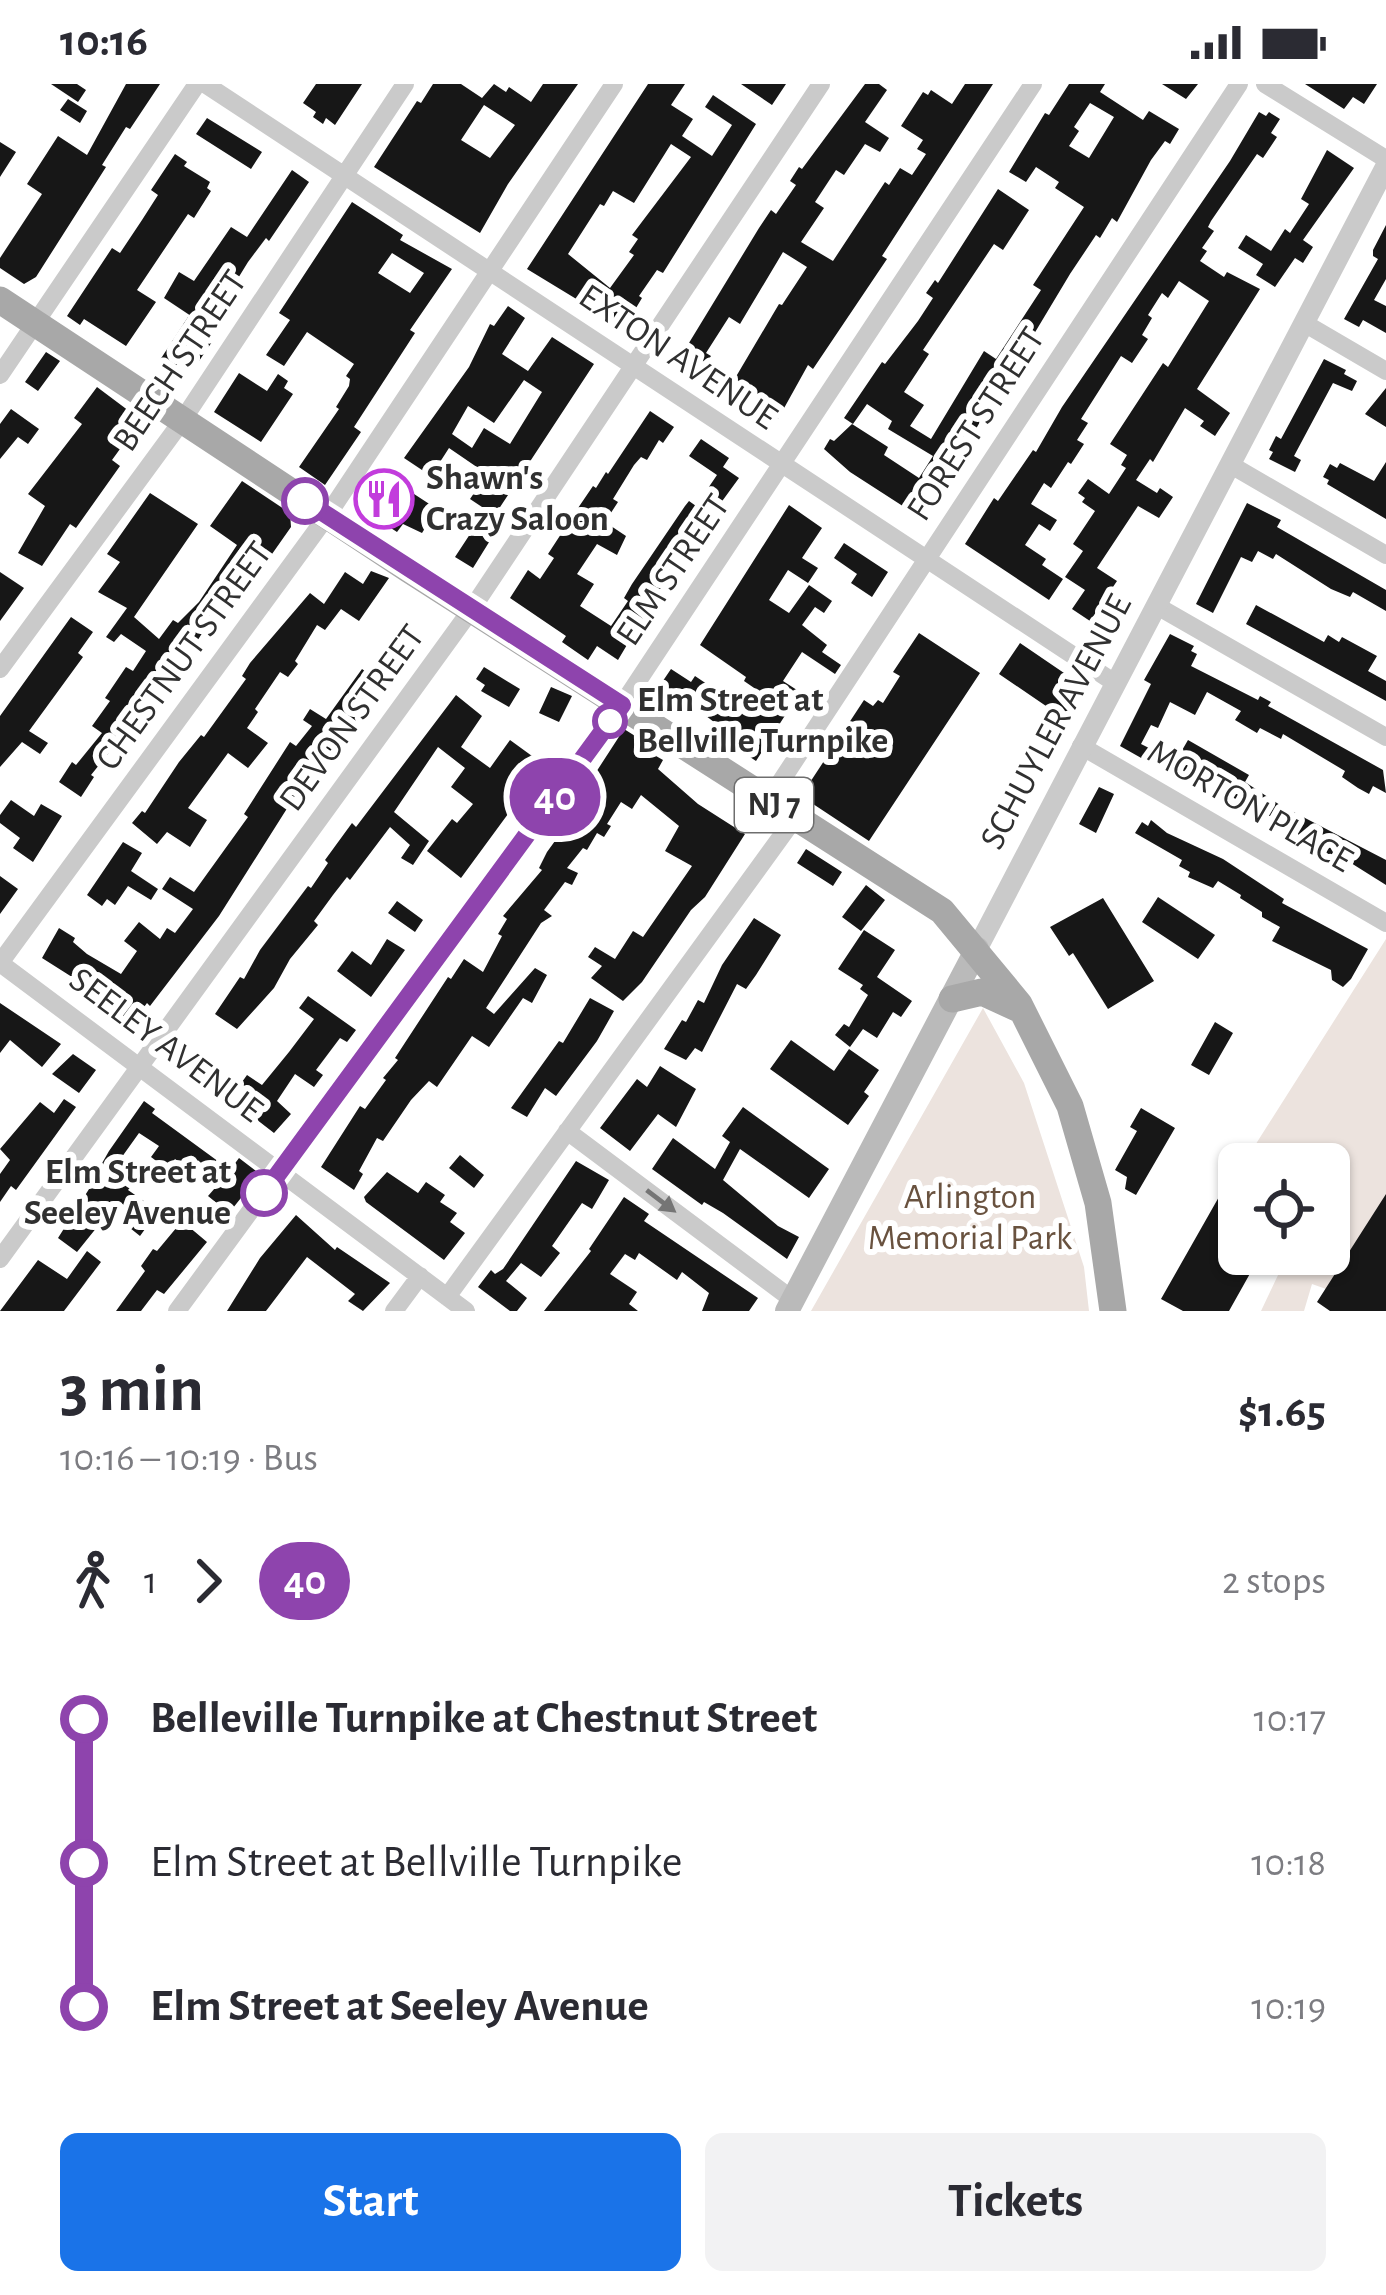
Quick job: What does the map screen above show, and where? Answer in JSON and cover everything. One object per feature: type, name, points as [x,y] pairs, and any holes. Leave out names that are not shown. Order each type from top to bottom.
[{"type":"main road","name":"NJ 7","points":[[0,300],[471,610],[928,902],[977,949],[1023,1011],[1070,1106],[1089,1161],[1113,1311]]},
{"type":"main road","name":"SCHUYLER AVENUE","points":[[790,1305],[977,949]]},
{"type":"main road","points":[[952,999],[982,992],[1023,1011]]},
{"type":"main road","name":"NJ 7","points":[[1038,1040],[1067,1139],[1095,1311]]},
{"type":"street","name":"EXTON AVENUE","points":[[201,84],[1115,682]]},
{"type":"street","points":[[0,375],[201,84]]},
{"type":"street","name":"BEECH STREET","points":[[0,669],[182,421],[405,84]]},
{"type":"street","name":"CHESTNUT STREET","points":[[0,963],[327,516],[614,84]]},
{"type":"street","name":"DEVON STREET","points":[[0,1259],[471,610],[821,84]]},
{"type":"street","name":"ELM STREET","points":[[177,1311],[622,705],[1033,84]]},
{"type":"street","name":"FOREST STREET","points":[[768,801],[1239,84]]},
{"type":"street","points":[[1265,84],[1386,162]]},
{"type":"street","name":"SCHUYLER AVENUE","points":[[977,949],[1386,162]]},
{"type":"street","points":[[1304,323],[1386,371]]},
{"type":"street","points":[[1231,465],[1386,555]]},
{"type":"street","points":[[1157,606],[1386,737]]},
{"type":"street","name":"MORTON PLACE","points":[[1081,746],[1386,923]]},
{"type":"street","points":[[448,1297],[794,819]]},
{"type":"street","name":"SEELEY AVENUE","points":[[0,963],[466,1311]]},
{"type":"street","points":[[567,1131],[790,1305]]},
{"type":"street","points":[[394,1311],[420,1276]]},
{"type":"green space","points":[[1386,939],[1386,1195],[1350,1251],[1350,1143],[1257,1143]]},
{"type":"green space","name":"Arlington Memorial Park","points":[[983,1008],[1024,1083],[1084,1267],[1089,1311],[811,1311]]},
{"type":"green space","points":[[1278,1275],[1335,1275],[1326,1289],[1312,1284],[1304,1311],[1261,1311]]},
{"type":"building","points":[[51,84],[77,84],[86,90],[78,102]]},
{"type":"building","points":[[126,84],[160,84],[130,129],[126,127],[36,277],[24,284],[0,268],[0,258],[42,194],[27,184],[58,136],[87,155]]},
{"type":"building","points":[[316,84],[362,84],[335,125],[326,118],[323,124],[303,103]]},
{"type":"building","points":[[433,84],[461,84],[482,98],[494,84],[506,92],[509,87],[531,102],[543,84],[578,84],[480,233],[374,167],[417,101],[421,103]],"holes":[[[484,105],[515,125],[490,158],[461,140]]]},
{"type":"building","points":[[648,84],[685,84],[671,105],[693,119],[682,136],[712,156],[732,125],[705,107],[713,95],[756,124],[663,273],[657,270],[639,296],[624,328],[527,269]],"holes":[[[671,144],[691,157],[632,235],[638,239],[629,252],[634,255],[610,288],[568,254],[613,191],[634,203]]]},
{"type":"building","points":[[741,84],[786,84],[772,105]]},
{"type":"building","points":[[865,84],[879,84],[887,90],[865,122],[889,138],[880,152],[865,144],[844,175],[836,170],[815,202],[824,208],[801,242],[833,261],[885,182],[889,185],[900,168],[912,175],[926,154],[917,149],[923,140],[901,126],[923,92],[928,95],[931,90],[952,104],[965,84],[993,84],[882,256],[887,259],[813,369],[808,365],[778,419],[751,400],[753,392],[734,380],[807,267],[783,252],[740,324],[729,317],[706,353],[711,356],[702,370],[681,356],[771,210],[776,214],[796,185],[790,181],[799,167]]},
{"type":"building","points":[[1069,84],[1105,84],[1100,92],[1143,120],[1149,111],[1179,129],[1151,160],[1117,222],[1112,218],[1100,238],[1096,235],[1025,349],[1017,372],[992,410],[988,408],[958,460],[951,455],[912,512],[824,449],[852,424],[888,447],[884,455],[919,478],[933,456],[888,429],[892,421],[867,404],[853,424],[844,418],[882,362],[918,321],[933,298],[926,293],[935,280],[938,283],[998,189],[1029,210],[1003,250],[994,244],[923,350],[929,354],[904,392],[924,405],[910,426],[931,439],[984,351],[996,359],[1041,290],[1033,285],[1084,207],[1055,188],[1059,182],[1036,167],[1026,182],[1009,172],[1045,113],[1049,115]],"holes":[[[1090,103],[1114,117],[1089,158],[1069,146],[1079,131],[1074,127]]]},
{"type":"building","points":[[1162,84],[1198,84],[1186,99]]},
{"type":"building","points":[[1305,84],[1377,84],[1364,104],[1353,97],[1344,109]]},
{"type":"building","points":[[68,99],[87,111],[80,123],[60,110]]},
{"type":"building","points":[[1259,112],[1280,119],[1271,133],[1277,137],[1263,158],[1257,154],[1211,221],[1208,227],[1214,231],[1202,248],[1207,251],[1200,261],[1224,277],[1227,272],[1260,289],[1197,389],[1230,413],[1215,436],[1185,408],[1153,462],[1150,459],[1136,480],[1173,497],[1159,518],[1138,506],[1097,568],[1117,581],[1090,621],[1072,609],[1085,590],[1065,577],[1083,551],[1073,544],[1095,511],[1078,493],[1088,479],[1109,494],[1126,468],[1121,465],[1127,455],[1110,444],[1163,363],[1168,367],[1209,301],[1179,281],[1168,298],[1162,293],[1148,315],[1152,318],[1142,335],[1148,339],[1132,363],[1121,356],[1081,419],[1088,423],[1077,440],[1084,444],[1071,464],[1051,488],[1044,483],[1031,504],[1057,520],[1050,531],[1039,524],[1025,545],[1063,579],[1049,600],[965,544],[994,498],[998,501],[1036,452]]},
{"type":"building","points":[[207,118],[262,152],[251,169],[196,134]]},
{"type":"building","points":[[0,142],[16,152],[0,177]]},
{"type":"building","points":[[1327,150],[1354,168],[1303,240],[1313,247],[1303,263],[1295,258],[1275,287],[1256,275],[1263,264],[1238,248],[1246,235],[1271,251],[1285,229],[1290,233],[1309,204],[1301,199]]},
{"type":"building","points":[[175,154],[187,162],[184,166],[210,182],[207,188],[211,191],[194,218],[188,214],[137,290],[156,302],[126,346],[84,319],[80,325],[67,316],[112,248],[120,253],[142,220],[158,195],[151,190]]},
{"type":"building","points":[[292,170],[309,182],[221,306],[210,299],[197,320],[164,298],[179,272],[194,281],[231,227],[247,237]]},
{"type":"building","points":[[352,202],[403,235],[400,240],[452,269],[410,330],[415,333],[354,427],[361,432],[325,485],[299,467],[339,409],[349,386],[346,376],[354,364],[307,332],[284,366],[266,355],[290,320],[279,313]],"holes":[[[392,253],[424,273],[410,293],[378,273]]]},
{"type":"building","points":[[1386,225],[1386,279],[1374,300],[1386,306],[1386,333],[1363,320],[1359,327],[1344,319],[1378,259],[1373,250]]},
{"type":"building","points":[[508,306],[525,318],[502,354],[528,371],[552,337],[594,364],[485,530],[473,522],[482,507],[470,499],[487,474],[449,448],[431,476],[404,458],[469,367],[490,324],[494,326]],"holes":[[[524,380],[542,392],[510,444],[484,428],[472,448],[452,434],[468,406],[494,423]]]},
{"type":"building","points":[[188,317],[216,336],[199,361],[185,352],[172,372],[158,363]]},
{"type":"building","points":[[46,352],[60,361],[38,391],[25,382]]},
{"type":"building","points":[[1324,359],[1357,381],[1352,391],[1333,383],[1294,456],[1301,460],[1295,472],[1269,459],[1273,452],[1269,450],[1276,436],[1281,439]]},
{"type":"building","points":[[239,373],[267,391],[278,374],[288,381],[284,388],[293,394],[261,442],[214,412]]},
{"type":"building","points":[[97,387],[141,420],[112,460],[120,466],[76,528],[70,524],[42,566],[18,553],[45,506],[28,494],[82,424],[74,418]]},
{"type":"building","points":[[1386,388],[1386,427],[1365,414]]},
{"type":"building","points":[[11,409],[39,429],[28,444],[18,437],[0,459],[0,424]]},
{"type":"building","points":[[650,411],[674,427],[647,460],[641,457],[634,465],[613,499],[618,502],[605,522],[626,536],[617,555],[597,544],[577,574],[594,584],[580,606],[611,626],[628,601],[624,598],[632,584],[685,506],[689,501],[696,506],[717,475],[689,456],[701,439],[729,458],[723,467],[739,478],[669,574],[618,660],[597,646],[588,660],[562,642],[566,636],[510,598],[528,570],[540,579],[554,558],[548,554],[576,511],[608,474]]},
{"type":"building","points":[[1386,462],[1386,519],[1327,484],[1329,480],[1323,477],[1330,464],[1337,468],[1340,463],[1374,481]]},
{"type":"building","points":[[388,477],[437,509],[422,533],[403,524],[397,532],[360,508],[379,478],[384,482]]},
{"type":"building","points":[[242,481],[290,513],[291,527],[265,564],[259,561],[247,576],[210,630],[206,627],[177,673],[163,663],[126,718],[133,723],[91,775],[81,797],[59,782],[102,733],[92,726],[110,701],[105,698],[126,667],[133,671],[146,651],[121,634],[114,642],[106,637],[127,608],[98,592],[120,562],[107,554],[150,493],[198,524],[134,617],[159,639],[173,620],[178,623],[199,602],[237,545],[210,526]]},
{"type":"building","points":[[1247,503],[1281,520],[1277,527],[1386,590],[1386,611],[1353,592],[1350,597],[1331,589],[1276,554],[1273,559],[1258,551],[1252,562],[1241,557],[1213,613],[1196,604]]},
{"type":"building","points":[[789,505],[822,528],[802,558],[818,568],[808,583],[788,570],[769,600],[789,613],[809,585],[832,601],[824,613],[815,607],[802,625],[827,645],[822,652],[841,665],[835,674],[802,652],[783,681],[800,692],[756,761],[726,741],[731,735],[689,703],[680,716],[652,697],[671,669],[691,682],[695,676],[747,711],[760,692],[700,645]]},
{"type":"building","points":[[474,528],[491,539],[473,568],[455,557]]},
{"type":"building","points":[[844,543],[888,572],[872,597],[851,583],[857,574],[834,558]]},
{"type":"building","points":[[371,571],[389,578],[359,621],[341,609],[325,630],[317,625],[295,661],[298,664],[288,677],[280,672],[255,709],[258,712],[247,728],[268,743],[248,768],[228,753],[188,808],[207,820],[190,847],[167,832],[157,844],[132,823],[204,737],[246,679],[242,676],[250,663],[310,593],[324,604],[345,572],[363,584]]},
{"type":"building","points":[[0,572],[24,588],[0,621]]},
{"type":"building","points":[[1256,605],[1324,642],[1328,635],[1339,642],[1342,637],[1377,656],[1368,671],[1386,681],[1386,701],[1246,624]]},
{"type":"building","points":[[71,617],[93,632],[78,653],[83,657],[29,731],[48,743],[40,754],[22,742],[0,767],[0,716]]},
{"type":"building","points":[[919,633],[980,673],[869,841],[801,796],[864,700],[873,706],[878,700],[883,703],[900,676],[893,672]]},
{"type":"building","points":[[1170,634],[1194,646],[1191,651],[1197,654],[1191,666],[1258,700],[1260,696],[1271,702],[1268,706],[1383,770],[1386,793],[1373,786],[1369,794],[1358,788],[1342,777],[1345,771],[1283,734],[1281,739],[1260,728],[1257,733],[1235,720],[1241,711],[1207,692],[1195,715],[1170,702],[1158,728],[1151,725],[1141,744],[1149,748],[1143,759],[1120,746],[1151,684],[1144,680]]},
{"type":"building","points":[[1020,643],[1086,688],[1065,719],[999,674]]},
{"type":"building","points":[[484,667],[520,689],[509,707],[481,691],[485,685],[476,679]]},
{"type":"building","points":[[362,669],[382,683],[365,711],[305,780],[219,916],[130,1026],[115,1014],[121,1008],[42,958],[59,928],[87,954],[121,974],[137,951],[124,941],[139,922],[160,939],[167,928],[175,933],[193,909],[162,889],[170,877],[194,892],[248,817],[244,814],[290,742],[296,746],[312,726],[303,720],[310,709],[326,719]]},
{"type":"building","points":[[551,687],[572,696],[559,722],[539,713]]},
{"type":"building","points":[[456,695],[482,716],[461,747],[490,768],[510,740],[543,764],[461,878],[427,851],[452,819],[457,823],[473,804],[451,787],[465,768],[438,747],[394,812],[429,841],[413,865],[401,858],[410,845],[390,827],[314,921],[318,925],[274,988],[237,1029],[215,1014],[311,888],[352,823],[356,827]]},
{"type":"building","points":[[624,729],[659,751],[656,756],[663,760],[658,769],[698,804],[745,834],[705,897],[623,1001],[591,978],[602,966],[588,957],[595,947],[615,959],[633,931],[643,937],[692,866],[665,851],[679,826],[641,795],[632,809],[621,802],[604,837],[597,833],[567,868],[578,873],[572,885],[565,882],[544,910],[552,916],[541,923],[486,1008],[494,1014],[535,968],[547,975],[532,1003],[523,998],[489,1047],[472,1036],[437,1087],[429,1081],[383,1141],[377,1138],[354,1190],[321,1167],[360,1106],[365,1109],[386,1080],[395,1058],[448,977],[464,959],[483,972],[502,936],[498,934],[507,919],[503,916],[542,870],[547,852],[568,823],[574,827],[585,808],[579,804],[589,783]]},
{"type":"building","points":[[1188,740],[1249,775],[1245,782],[1280,805],[1386,860],[1386,885],[1300,838],[1296,830],[1273,816],[1265,816],[1201,779],[1197,786],[1170,771]]},
{"type":"building","points":[[1099,787],[1114,794],[1096,833],[1079,824]]},
{"type":"building","points":[[11,800],[34,816],[41,804],[62,816],[33,862],[13,848],[20,838],[0,823]]},
{"type":"building","points":[[1151,820],[1167,833],[1223,859],[1284,899],[1282,903],[1368,949],[1351,979],[1343,987],[1332,980],[1331,970],[1272,941],[1280,927],[1262,917],[1241,895],[1218,881],[1213,888],[1188,877],[1190,872],[1179,866],[1182,860],[1135,833],[1142,822],[1148,826]]},
{"type":"building","points":[[123,842],[142,853],[131,871],[158,889],[151,900],[128,886],[115,905],[107,899],[102,906],[87,895]]},
{"type":"building","points":[[806,849],[842,872],[833,886],[797,863]]},
{"type":"building","points":[[0,876],[18,889],[0,914]]},
{"type":"building","points":[[866,885],[885,900],[861,931],[842,917]]},
{"type":"building","points":[[1158,897],[1215,935],[1198,959],[1142,922]]},
{"type":"building","points":[[1103,898],[1154,981],[1108,1009],[1073,953],[1069,956],[1050,927]]},
{"type":"building","points":[[397,901],[423,920],[415,932],[388,913]]},
{"type":"building","points":[[754,918],[781,935],[756,975],[746,989],[737,984],[702,1052],[695,1048],[686,1060],[664,1049],[698,1000],[704,1003],[722,965]]},
{"type":"building","points":[[864,930],[895,950],[877,977],[912,1001],[901,1017],[893,1012],[877,1038],[863,1029],[850,1047],[835,1035],[844,1024],[849,1027],[868,995],[860,989],[863,985],[838,969]]},
{"type":"building","points":[[387,939],[405,950],[371,997],[337,971],[352,951],[371,965]]},
{"type":"building","points":[[308,996],[356,1030],[347,1042],[340,1038],[316,1070],[323,1075],[314,1087],[295,1074],[277,1101],[291,1114],[274,1133],[230,1099],[247,1075],[262,1085],[314,1019],[299,1008]]},
{"type":"building","points":[[590,998],[614,1011],[597,1041],[556,1096],[545,1088],[527,1117],[511,1108],[559,1041],[563,1043]]},
{"type":"building","points":[[0,1003],[61,1044],[42,1067],[10,1040],[0,1053]]},
{"type":"building","points":[[1215,1022],[1233,1033],[1209,1075],[1191,1065]]},
{"type":"building","points":[[791,1040],[834,1071],[849,1049],[879,1070],[864,1092],[869,1096],[848,1125],[770,1069]]},
{"type":"building","points":[[73,1054],[96,1070],[79,1093],[52,1074]]},
{"type":"building","points":[[660,1066],[696,1089],[676,1127],[658,1114],[630,1151],[600,1128],[637,1079],[647,1087]]},
{"type":"building","points":[[64,1099],[76,1107],[16,1190],[11,1186],[0,1202],[0,1174],[10,1160],[0,1149],[40,1102],[54,1113]]},
{"type":"building","points":[[144,1101],[155,1109],[152,1113],[230,1170],[239,1158],[260,1174],[229,1213],[208,1196],[215,1188],[175,1159],[167,1169],[151,1157],[159,1146],[139,1133],[119,1161],[139,1176],[128,1190],[158,1211],[140,1236],[130,1228],[139,1216],[118,1201],[77,1252],[58,1238]]},
{"type":"building","points":[[743,1107],[829,1169],[809,1198],[740,1149],[723,1180],[778,1226],[799,1237],[787,1259],[652,1169],[673,1138],[715,1169],[730,1142],[722,1136]]},
{"type":"building","points":[[1141,1108],[1175,1128],[1136,1195],[1125,1189],[1127,1177],[1115,1170],[1137,1131],[1130,1127]]},
{"type":"building","points":[[460,1155],[484,1175],[474,1188],[449,1168]]},
{"type":"building","points":[[576,1161],[609,1180],[592,1209],[582,1203],[552,1246],[560,1253],[541,1277],[521,1263],[506,1281],[527,1298],[517,1311],[510,1311],[478,1287],[491,1270],[495,1274],[503,1269]]},
{"type":"building","points":[[387,1172],[418,1193],[426,1182],[445,1195],[440,1202],[457,1213],[450,1222],[465,1233],[444,1260],[366,1202],[364,1197]]},
{"type":"building","points":[[1386,1194],[1386,1311],[1330,1311],[1317,1302],[1334,1275],[1350,1275],[1350,1250]]},
{"type":"building","points":[[624,1197],[649,1214],[644,1221],[758,1298],[749,1311],[702,1311],[709,1293],[682,1272],[677,1280],[639,1253],[635,1260],[625,1254],[610,1274],[637,1292],[629,1304],[638,1311],[544,1311],[591,1251]]},
{"type":"building","points":[[1218,1199],[1218,1275],[1249,1275],[1229,1311],[1183,1311],[1161,1299]]},
{"type":"building","points":[[296,1215],[335,1250],[337,1247],[390,1283],[363,1311],[348,1301],[355,1294],[307,1257],[266,1311],[227,1311],[260,1258]]},
{"type":"building","points":[[182,1221],[207,1242],[164,1294],[157,1290],[141,1311],[116,1311],[145,1271],[141,1266],[153,1249],[157,1251]]},
{"type":"building","points":[[87,1251],[101,1262],[64,1311],[0,1311],[38,1260],[67,1279]]},
{"type":"bus line","name":"40","points":[[264,1193],[622,705],[305,501]]},
{"type":"place","name":"Shawn's Crazy Saloon","points":[[384,499]]},
{"type":"place","name":"Elm Street at Bellville Turnpike","points":[[610,721]]},
{"type":"place","name":"Elm Street at Seeley Avenue","points":[[264,1193]]}]
